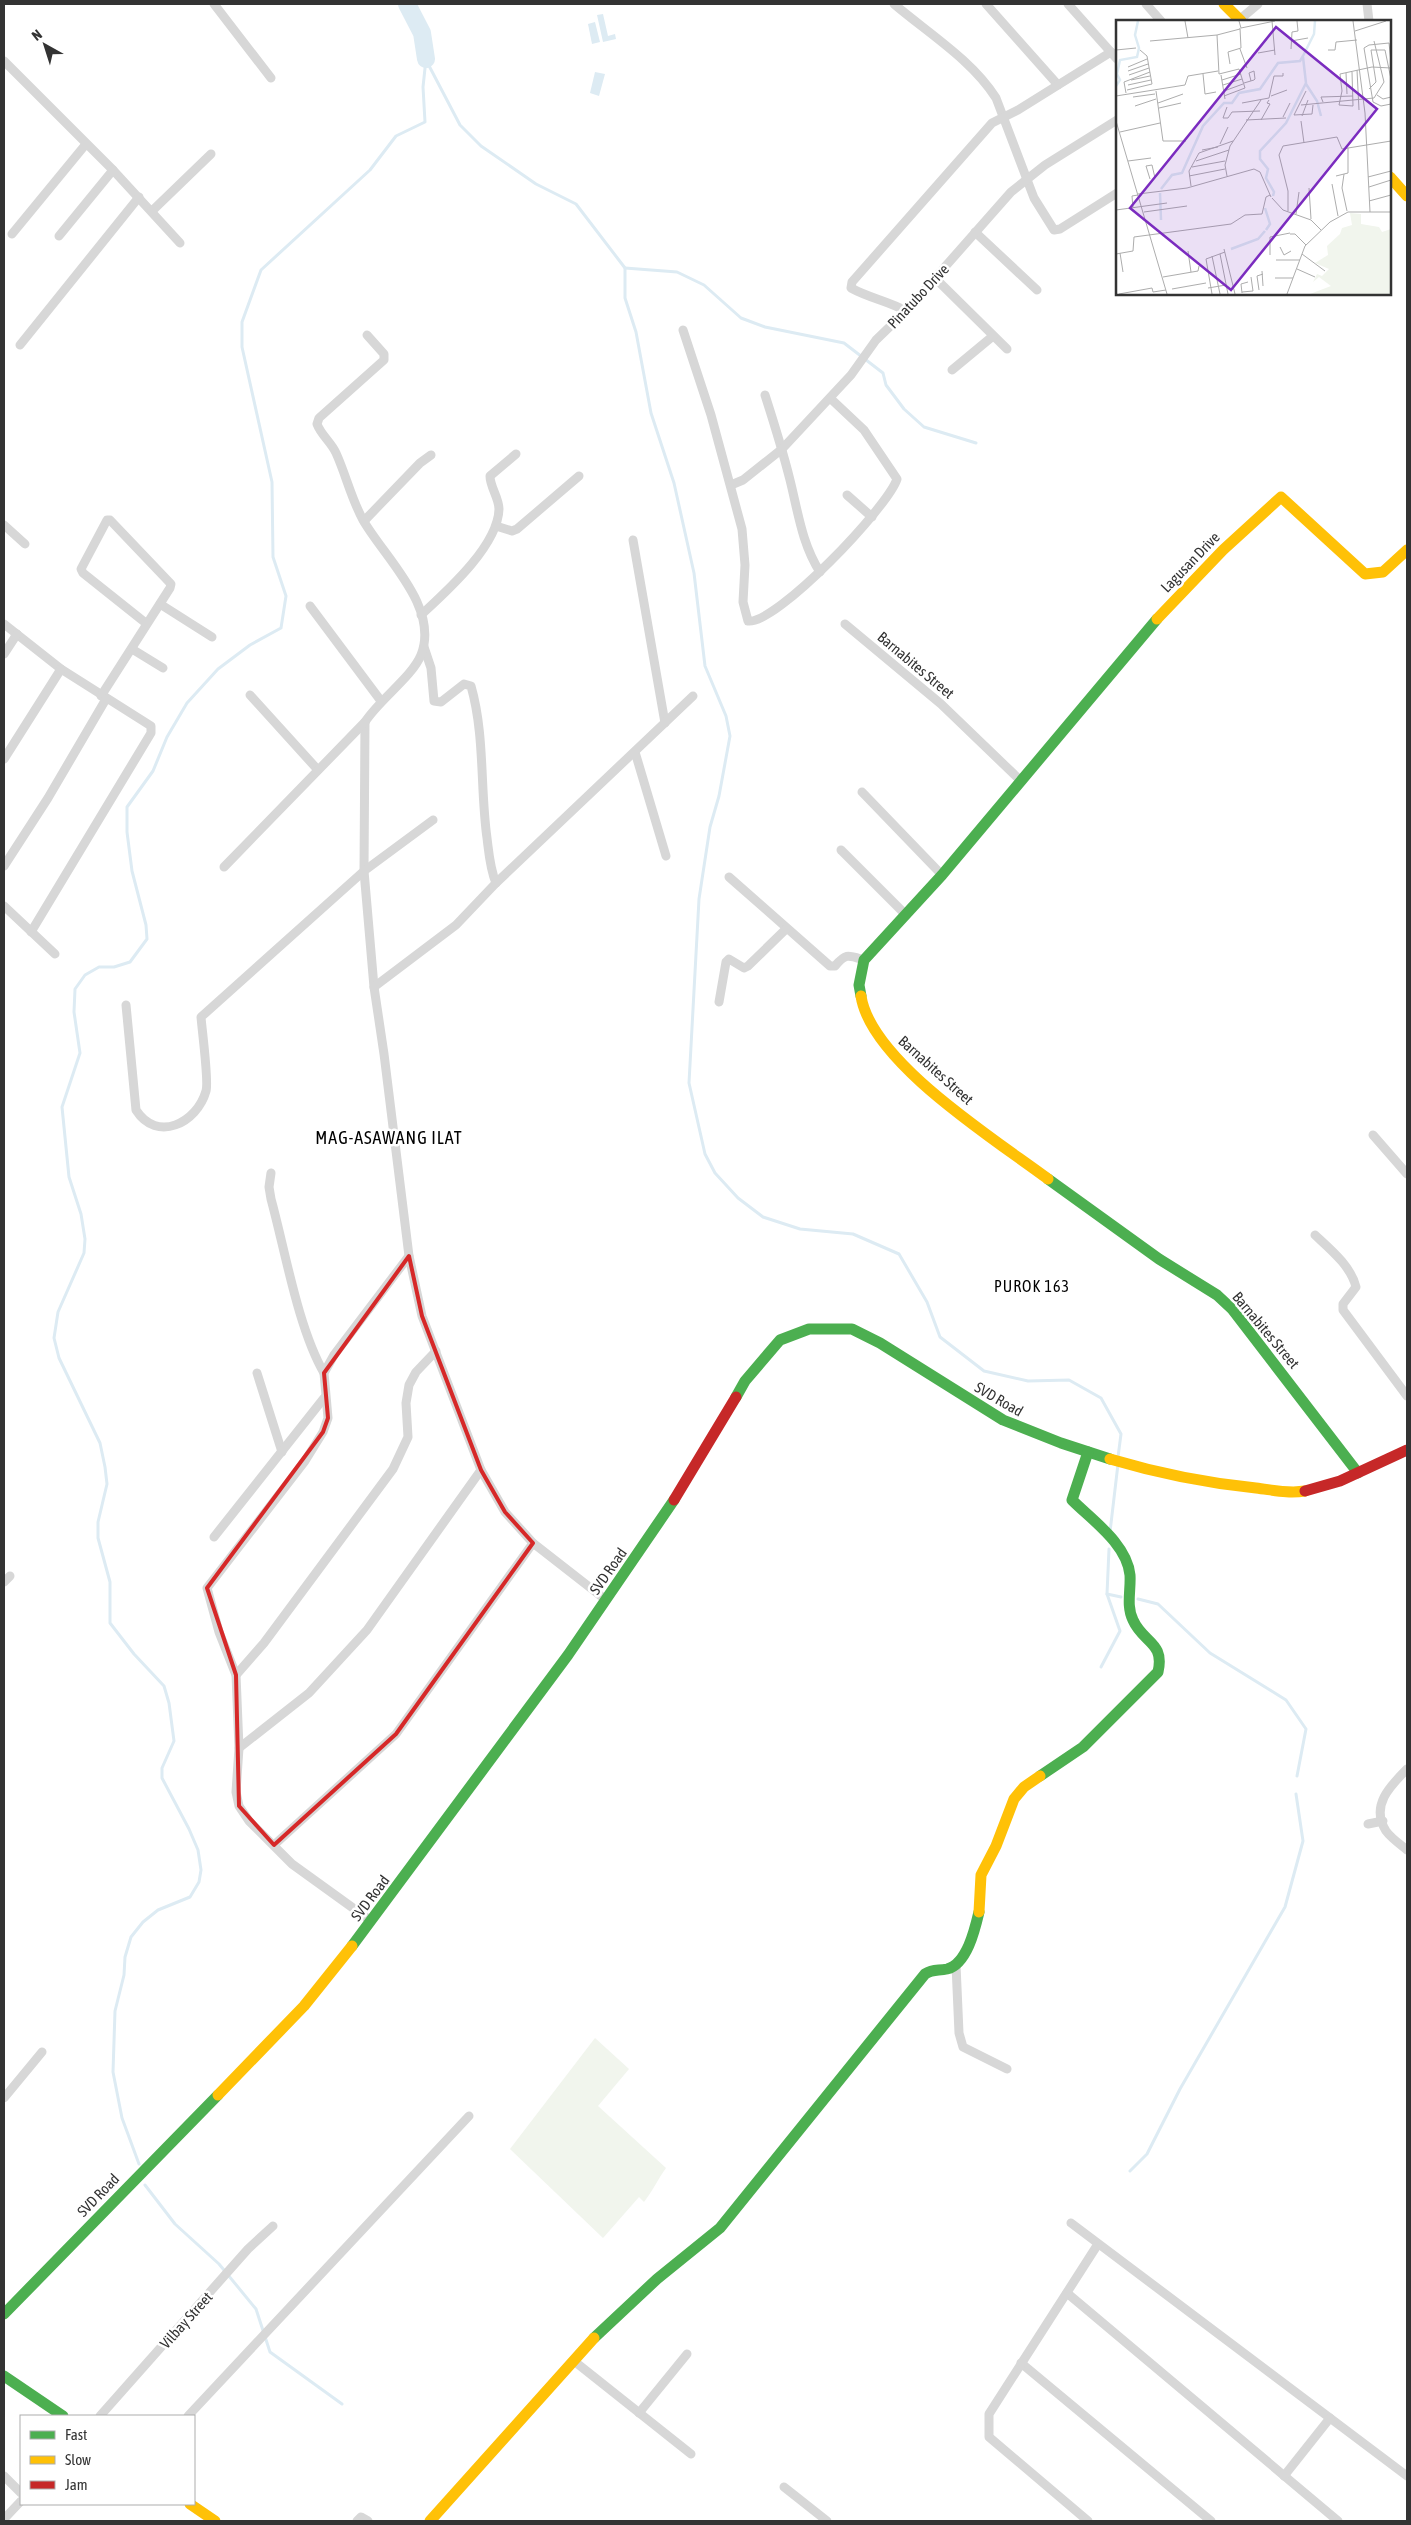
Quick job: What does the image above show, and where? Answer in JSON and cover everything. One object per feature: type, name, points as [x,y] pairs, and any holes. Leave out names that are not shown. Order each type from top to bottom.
[{"type":"street","points":[[894,4],[988,85],[996,98],[1034,198],[1054,230],[1060,229],[1116,194]]},
{"type":"street","points":[[986,4],[1058,85]]},
{"type":"street","points":[[906,311],[892,303],[863,294],[852,288],[852,282],[981,132],[992,123],[1058,85],[1114,56],[1068,4]]},
{"type":"street","points":[[1146,4],[1161,20]]},
{"type":"street","points":[[1224,4],[1239,20]]},
{"type":"street","points":[[1241,20],[1258,4]]},
{"type":"street","points":[[1367,4],[1369,20]]},
{"type":"street","points":[[217,5],[271,78]]},
{"type":"street","points":[[4,62],[113,170],[180,243]]},
{"type":"street","name":"Pinatubo Drive","points":[[731,485],[742,480],[782,449],[851,375],[876,340],[906,311],[975,232],[1026,178],[1116,121]]},
{"type":"street","points":[[12,234],[86,144]]},
{"type":"street","points":[[152,211],[210,154]]},
{"type":"street","points":[[59,236],[113,170]]},
{"type":"street","points":[[1391,182],[1407,196]]},
{"type":"street","points":[[20,345],[139,197]]},
{"type":"street","points":[[975,232],[1037,290]]},
{"type":"street","points":[[935,278],[1007,349]]},
{"type":"street","points":[[683,330],[711,415],[731,485],[745,546],[743,602],[748,621],[755,621],[770,612],[820,572],[882,506],[897,479],[864,430],[830,398]]},
{"type":"street","points":[[367,334],[384,354],[384,360],[319,418],[317,424],[335,452],[346,485],[364,521],[399,569],[411,591],[421,615],[424,647],[431,668],[434,701],[440,702],[464,684],[471,686],[482,758],[482,803],[491,872],[496,883]]},
{"type":"street","points":[[952,370],[993,336]]},
{"type":"street","points":[[765,395],[782,449],[803,536],[810,557],[820,572]]},
{"type":"street","points":[[364,521],[431,454]]},
{"type":"street","points":[[421,615],[462,574],[477,556],[496,526],[499,508],[490,476],[516,454]]},
{"type":"street","points":[[496,526],[512,531],[518,529],[579,476]]},
{"type":"street","points":[[847,495],[872,517]]},
{"type":"street","name":"Lagusan Drive","points":[[1021,781],[1143,633],[1223,550],[1281,498],[1364,574],[1374,576],[1386,572],[1407,550]]},
{"type":"street","points":[[4,866],[48,798],[104,697],[170,588],[167,578],[110,520],[106,520],[81,568],[83,573],[148,624]]},
{"type":"street","points":[[4,525],[25,544]]},
{"type":"street","points":[[633,540],[665,723]]},
{"type":"street","points":[[160,604],[212,636]]},
{"type":"street","points":[[310,606],[381,701]]},
{"type":"street","points":[[4,624],[61,669],[151,726],[151,733],[31,932]]},
{"type":"street","name":"Barnabites Street","points":[[846,624],[941,704],[1021,781]]},
{"type":"street","points":[[4,654],[17,634]]},
{"type":"street","points":[[224,867],[365,722],[381,701],[415,665],[424,647]]},
{"type":"street","points":[[132,649],[163,668]]},
{"type":"street","points":[[4,759],[61,669]]},
{"type":"street","points":[[250,695],[318,770]]},
{"type":"street","points":[[374,987],[456,925],[496,883],[693,696]]},
{"type":"street","points":[[365,722],[364,871],[374,987],[410,1256],[422,1316],[481,1470],[505,1512],[533,1543],[606,1600]]},
{"type":"street","points":[[635,752],[666,856]]},
{"type":"street","points":[[729,877],[830,966],[835,966],[843,957],[849,956],[864,960],[942,875],[1021,781]]},
{"type":"street","points":[[862,792],[942,875]]},
{"type":"street","points":[[126,1005],[136,1110],[141,1119],[151,1124],[167,1128],[182,1122],[196,1108],[207,1090],[200,1017],[364,871],[433,820]]},
{"type":"street","points":[[841,850],[906,914]]},
{"type":"street","points":[[4,906],[55,954]]},
{"type":"street","points":[[719,1002],[726,962],[729,959],[744,968],[748,966],[786,929]]},
{"type":"street","name":"Barnabites Street","points":[[864,960],[859,985],[863,1011],[876,1034],[897,1059],[936,1095],[1088,1209],[1159,1259],[1217,1295],[1245,1323],[1358,1473]]},
{"type":"street","points":[[1373,1135],[1407,1174]]},
{"type":"street","points":[[272,1173],[269,1188],[271,1199],[315,1358],[324,1373]]},
{"type":"street","points":[[1315,1235],[1342,1262],[1355,1281],[1356,1287],[1343,1304],[1343,1310],[1407,1396]]},
{"type":"street","points":[[371,1921],[292,1864],[249,1821],[239,1806],[236,1792],[239,1748],[236,1675],[219,1632],[207,1588],[304,1461],[323,1432],[328,1418],[324,1398],[324,1373],[334,1355],[410,1256]]},
{"type":"street","name":"SVD Road","points":[[4,2314],[304,2006],[371,1921],[606,1600],[663,1518],[745,1381],[780,1340],[809,1329],[852,1329],[880,1343],[1003,1420],[1088,1452],[1214,1484],[1295,1492],[1324,1486],[1358,1473],[1407,1450]]},
{"type":"street","points":[[236,1675],[264,1643],[393,1469],[408,1436],[406,1403],[409,1385],[416,1372],[436,1351]]},
{"type":"street","points":[[257,1373],[282,1452]]},
{"type":"street","points":[[214,1537],[324,1398]]},
{"type":"street","points":[[430,2521],[605,2326],[656,2279],[720,2228],[925,1974],[933,1969],[947,1969],[956,1965],[964,1956],[976,1925],[981,1901],[980,1875],[996,1846],[1014,1799],[1024,1787],[1083,1747],[1158,1672],[1162,1660],[1159,1650],[1133,1623],[1130,1614],[1129,1568],[1124,1557],[1116,1545],[1072,1500],[1088,1452]]},
{"type":"street","points":[[239,1748],[309,1693],[368,1630],[481,1470]]},
{"type":"street","points":[[274,1846],[396,1734],[533,1543]]},
{"type":"street","points":[[1407,1769],[1386,1790],[1380,1809],[1386,1831],[1407,1850]]},
{"type":"street","points":[[1368,1824],[1383,1821]]},
{"type":"street","points":[[956,1965],[959,2033],[963,2047],[1007,2069]]},
{"type":"street","points":[[4,2098],[42,2052]]},
{"type":"street","points":[[189,2415],[469,2116]]},
{"type":"street","points":[[1070,2223],[1407,2476]]},
{"type":"street","name":"Vilbay Street","points":[[101,2415],[248,2249],[273,2226]]},
{"type":"street","points":[[1088,2521],[989,2437],[989,2414],[1098,2244]]},
{"type":"street","points":[[1067,2293],[1338,2521]]},
{"type":"street","points":[[639,2413],[687,2354]]},
{"type":"street","points":[[574,2361],[691,2454]]},
{"type":"street","points":[[1021,2362],[1211,2521]]},
{"type":"street","points":[[4,2376],[62,2415]]},
{"type":"street","points":[[1284,2476],[1330,2418]]},
{"type":"street","points":[[4,2476],[20,2492]]},
{"type":"street","points":[[784,2487],[827,2521]]},
{"type":"street","points":[[4,2519],[20,2502]]},
{"type":"street","points":[[191,2505],[215,2521]]},
{"type":"street","points":[[1322,2521],[1329,2513]]},
{"type":"street","points":[[357,2521],[361,2517],[368,2521]]},
{"type":"highlighted area","points":[[409,1256],[422,1316],[481,1470],[505,1512],[533,1543],[396,1734],[274,1845],[239,1806],[236,1675],[207,1588],[323,1432],[328,1418],[324,1373]]},
{"type":"shaded area","points":[[603,14],[608,36],[615,34],[616,39],[603,42],[597,15]]},
{"type":"shaded area","points":[[595,22],[600,42],[592,44],[588,24]]},
{"type":"shaded area","points":[[595,72],[605,74],[599,96],[590,93]]},
{"type":"shaded area","points":[[595,2038],[629,2069],[598,2106],[666,2168],[644,2202],[639,2197],[603,2238],[510,2149]]},
{"type":"waterway","points":[[407,4],[422,33],[426,59]]},
{"type":"waterway","points":[[139,2164],[122,2118],[113,2072],[115,2011],[124,1975],[125,1957],[131,1937],[143,1922],[158,1910],[190,1897],[199,1882],[201,1870],[198,1850],[162,1778],[162,1768],[174,1741],[169,1703],[164,1686],[134,1654],[110,1623],[110,1582],[98,1538],[98,1522],[107,1484],[105,1467],[100,1443],[59,1358],[54,1338],[58,1312],[84,1253],[85,1239],[81,1214],[69,1177],[62,1107],[80,1053],[74,1012],[75,989],[85,975],[99,967],[114,967],[130,962],[147,939],[146,925],[132,871],[127,832],[127,807],[153,771],[167,737],[187,703],[218,669],[250,645],[281,628],[286,596],[273,557],[272,482],[242,347],[242,322],[261,270],[370,170],[396,136],[425,122],[423,87],[426,59]]},
{"type":"waterway","points":[[426,60],[460,125],[481,146],[536,184],[576,204],[625,268],[625,298],[636,332],[651,413],[674,483],[694,573],[705,666],[726,716],[730,736],[719,796],[710,827],[699,899],[689,1083],[705,1154],[715,1173],[738,1198],[763,1217],[800,1229],[853,1234],[899,1254],[927,1302],[940,1337],[984,1371],[1028,1381],[1069,1380],[1101,1398],[1121,1434],[1118,1457]]},
{"type":"waterway","points":[[625,268],[677,272],[704,285],[741,318],[765,327],[844,343],[883,373],[886,385],[904,409],[924,427],[976,443]]},
{"type":"waterway","points":[[1110,1532],[1118,1464]]},
{"type":"waterway","points":[[1101,1667],[1120,1631],[1107,1594],[1109,1549]]},
{"type":"waterway","points":[[1107,1594],[1121,1597]]},
{"type":"waterway","points":[[1138,1599],[1158,1604],[1210,1653],[1286,1700],[1306,1729],[1297,1776]]},
{"type":"waterway","points":[[1130,2171],[1147,2154],[1180,2089],[1285,1907],[1303,1841],[1296,1794]]},
{"type":"waterway","points":[[145,2185],[175,2224],[219,2264],[256,2309],[270,2352],[342,2404]]},
{"type":"traffic: fast","points":[[861,996],[859,985],[864,960],[942,875],[1157,619]]},
{"type":"traffic: fast","points":[[1048,1179],[1159,1259],[1217,1295],[1232,1309],[1358,1473]]},
{"type":"traffic: fast","points":[[736,1397],[745,1381],[780,1340],[809,1329],[852,1329],[880,1343],[1003,1420],[1061,1443],[1110,1459]]},
{"type":"traffic: fast","points":[[1040,1776],[1083,1747],[1158,1672],[1159,1662],[1156,1648],[1137,1628],[1131,1615],[1129,1604],[1130,1575],[1122,1553],[1107,1533],[1072,1500],[1088,1452]]},
{"type":"traffic: fast","points":[[352,1946],[568,1655],[674,1500]]},
{"type":"traffic: fast","points":[[594,2338],[657,2279],[720,2228],[925,1974],[947,1969],[954,1966],[960,1960],[969,1945],[979,1912]]},
{"type":"traffic: fast","points":[[4,2314],[218,2095]]},
{"type":"traffic: fast","points":[[4,2376],[62,2415]]},
{"type":"traffic: slow","points":[[1224,4],[1240,20]]},
{"type":"traffic: slow","points":[[1391,178],[1407,196]]},
{"type":"traffic: slow","points":[[1157,619],[1223,550],[1281,497],[1365,574],[1383,572],[1407,550]]},
{"type":"traffic: slow","points":[[861,996],[870,1021],[887,1047],[911,1073],[939,1098],[1048,1179]]},
{"type":"traffic: slow","points":[[1110,1459],[1146,1469],[1200,1480],[1280,1491],[1305,1491]]},
{"type":"traffic: slow","points":[[979,1912],[981,1875],[996,1846],[1014,1799],[1024,1787],[1040,1776]]},
{"type":"traffic: slow","points":[[218,2095],[304,2006],[352,1946]]},
{"type":"traffic: slow","points":[[430,2521],[594,2338]]},
{"type":"traffic: slow","points":[[191,2505],[215,2521]]},
{"type":"traffic: jam","points":[[674,1500],[736,1397]]},
{"type":"traffic: jam","points":[[1305,1491],[1340,1481],[1407,1450]]},
{"type":"district","name":"MAG-ASAWANG ILAT","points":[[389,1137]]},
{"type":"district","name":"PUROK 163","points":[[1032,1286]]}]
